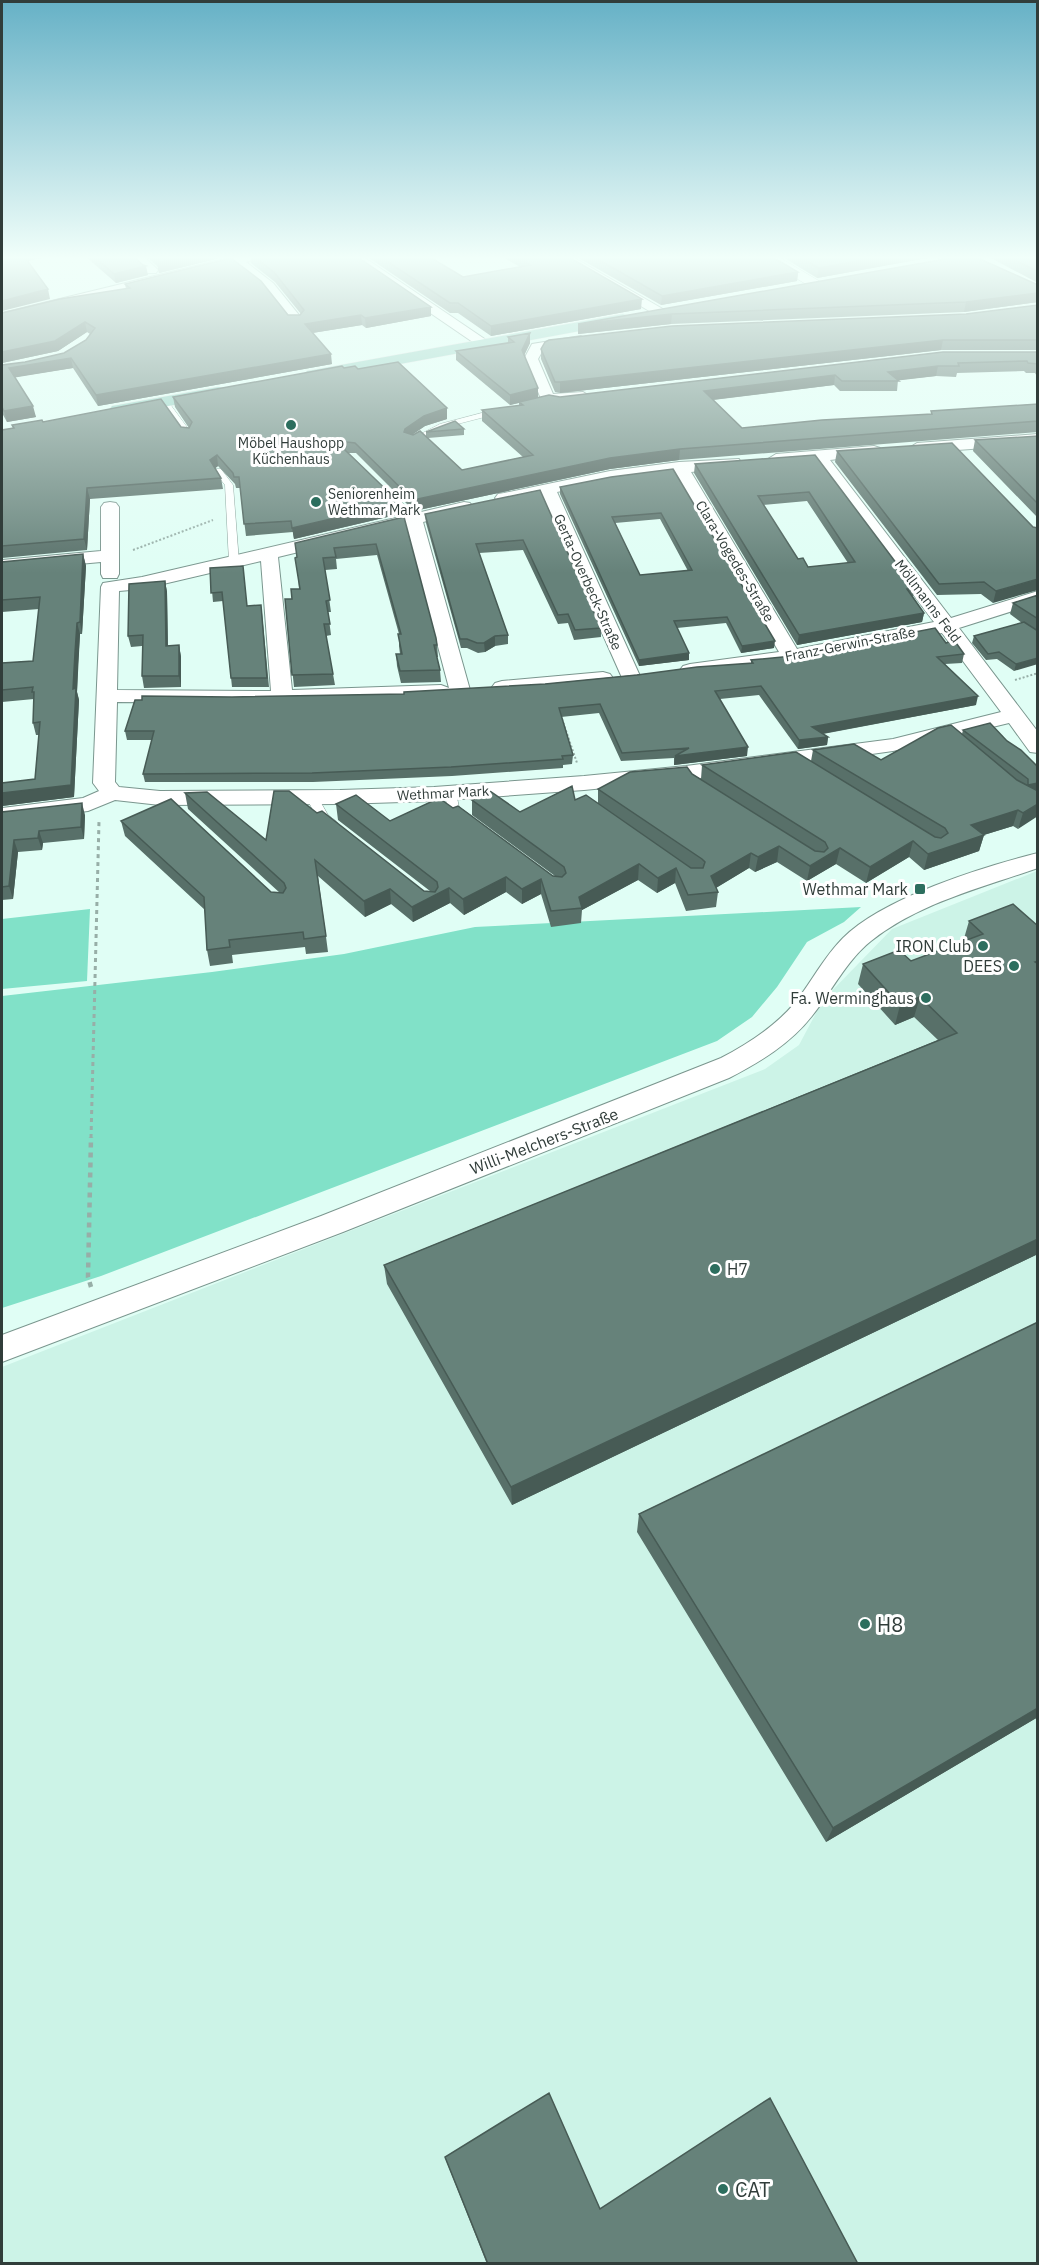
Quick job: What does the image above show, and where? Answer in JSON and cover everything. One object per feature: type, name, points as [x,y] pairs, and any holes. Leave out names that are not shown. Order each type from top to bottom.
[{"type":"main road","points":[[294,378],[386,362]]},
{"type":"main road","points":[[103,412],[237,388]]},
{"type":"street","points":[[532,362],[545,400],[596,396]]},
{"type":"street","points":[[110,587],[142,583],[269,555],[485,502],[679,467],[1038,439]]},
{"type":"street","points":[[955,445],[970,461]]},
{"type":"street","name":"Möllmanns Feld","points":[[819,456],[1038,747]]},
{"type":"street","name":"Clara-Vogedes-Straße","points":[[679,467],[791,656]]},
{"type":"street","name":"Gerta-Overbeck-Straße","points":[[547,489],[630,676]]},
{"type":"street","points":[[2,815],[66,808],[104,797],[110,507]]},
{"type":"street","points":[[413,518],[460,690]]},
{"type":"street","points":[[269,555],[282,697]]},
{"type":"street","points":[[2,566],[110,556]]},
{"type":"street","name":"Franz-Gerwin-Straße","points":[[672,672],[791,656],[946,626],[1038,597]]},
{"type":"street","points":[[107,696],[282,697],[460,690],[651,674]]},
{"type":"street","name":"Wethmar Mark","points":[[104,797],[133,797],[175,803],[450,793],[560,785],[582,791],[691,779],[791,759],[952,735],[1013,716]]},
{"type":"street","name":"Willi-Melchers-Straße","points":[[2,1349],[100,1313],[719,1071],[750,1055],[785,1030],[803,1010],[847,950],[879,923],[901,910],[1038,860]]},
{"type":"lane","points":[[164,402],[188,434]]},
{"type":"lane","points":[[411,441],[429,430],[446,424],[509,408]]},
{"type":"lane","points":[[218,471],[229,485],[234,562]]},
{"type":"lane","points":[[374,480],[413,518]]},
{"type":"lane","points":[[791,759],[811,771]]},
{"type":"lane","points":[[450,793],[453,809],[482,830]]},
{"type":"lane","points":[[312,797],[323,817],[341,831]]},
{"type":"path","points":[[110,556],[231,514]]},
{"type":"path","points":[[549,683],[582,791]]},
{"type":"path","points":[[100,1313],[88,1277],[101,831],[104,797]]},
{"type":"shaded area","points":[[1037,871],[1037,2263],[2,2264],[2,1367],[765,1069],[799,1045],[823,1000],[892,929]]},
{"type":"green space","points":[[861,907],[844,922],[807,942],[777,987],[752,1017],[717,1041],[101,1276],[2,1308],[2,996],[344,954],[475,927]]},
{"type":"green space","points":[[90,909],[87,981],[2,989],[2,919]]},
{"type":"building","points":[[48,362],[9,368],[33,406],[4,411],[2,407],[2,365]]},
{"type":"building","points":[[73,362],[287,362],[96,395]]},
{"type":"building","points":[[398,362],[447,408],[424,416],[404,432],[413,435],[420,431],[462,470],[533,455],[482,410],[523,405],[519,402],[549,395],[560,397],[860,362],[1003,362],[958,363],[959,366],[888,372],[899,381],[842,381],[835,375],[704,391],[742,428],[1038,404],[1038,421],[680,449],[610,458],[413,500],[355,443],[347,442],[345,450],[400,503],[292,528],[291,521],[244,524],[239,477],[234,477],[217,455],[210,460],[221,478],[87,488],[84,539],[2,546],[2,430],[14,428],[12,425],[42,420],[43,422],[161,399],[181,427],[189,428],[192,422],[173,397],[342,366],[344,368],[355,366],[358,369]]},
{"type":"building","points":[[469,362],[527,362],[538,388],[510,395]]},
{"type":"building","points":[[546,362],[745,362],[560,382],[555,382]]},
{"type":"building","points":[[455,421],[464,429],[426,432]]},
{"type":"building","points":[[1038,436],[1038,504],[975,440]]},
{"type":"building","points":[[952,443],[1033,527],[1038,528],[1038,579],[996,591],[984,582],[939,584],[837,451]]},
{"type":"building","points":[[815,455],[915,588],[907,589],[924,613],[799,635],[695,464]],"holes":[[[809,492],[855,562],[808,567],[803,558],[798,559],[758,496]]]},
{"type":"building","points":[[673,469],[775,641],[742,646],[727,617],[674,621],[689,653],[639,660],[560,487],[611,477]],"holes":[[[661,513],[692,570],[640,575],[612,517]]]},
{"type":"building","points":[[540,490],[601,628],[575,630],[568,614],[558,615],[523,540],[476,544],[508,635],[495,636],[484,643],[460,639],[425,514]]},
{"type":"building","points":[[404,517],[436,638],[437,645],[434,645],[440,670],[400,671],[396,654],[402,654],[398,634],[401,634],[376,544],[334,548],[336,557],[323,558],[330,600],[326,601],[330,624],[324,624],[333,674],[292,675],[285,599],[292,599],[291,589],[300,589],[295,543]]},
{"type":"building","points":[[83,554],[80,622],[77,623],[73,689],[76,688],[71,785],[2,793],[2,783],[35,779],[40,722],[33,723],[33,687],[2,690],[2,663],[33,661],[40,597],[2,600],[2,562]]},
{"type":"building","points":[[243,566],[247,606],[261,605],[267,678],[231,678],[222,592],[211,593],[210,568]]},
{"type":"building","points":[[165,581],[166,646],[179,645],[179,676],[142,676],[143,635],[128,636],[129,584]]},
{"type":"building","points":[[1038,595],[1038,619],[1013,603]]},
{"type":"building","points":[[1024,622],[1038,631],[1038,658],[1016,664],[999,652],[988,654],[974,636]]},
{"type":"building","points":[[935,628],[946,643],[954,640],[964,654],[937,657],[978,696],[812,727],[828,737],[799,740],[761,686],[715,691],[748,747],[675,756],[689,748],[622,753],[600,704],[559,708],[573,755],[562,756],[563,759],[451,767],[312,773],[143,774],[154,731],[125,731],[135,700],[142,700],[142,696],[404,694],[404,692],[545,684],[753,663],[751,660],[793,656]]},
{"type":"building","points":[[990,723],[1038,767],[1038,783],[1028,785],[1028,779],[963,730]]},
{"type":"building","points":[[951,725],[1017,780],[1038,791],[1038,804],[1023,813],[1018,810],[971,825],[984,835],[928,854],[913,841],[870,867],[840,848],[810,866],[779,846],[758,857],[751,853],[711,876],[718,892],[688,895],[676,868],[658,878],[639,864],[579,897],[582,908],[551,911],[541,879],[522,889],[506,877],[463,899],[449,888],[412,907],[390,889],[364,901],[315,860],[326,936],[304,939],[303,932],[229,940],[230,947],[207,950],[204,897],[121,821],[171,799],[271,892],[283,893],[286,888],[284,883],[185,793],[207,792],[266,840],[274,791],[289,791],[317,813],[322,811],[424,891],[435,892],[438,887],[437,882],[336,804],[356,795],[390,821],[439,798],[453,808],[458,806],[553,876],[562,877],[566,873],[564,867],[472,800],[490,791],[520,812],[572,786],[575,800],[586,795],[691,868],[703,868],[705,862],[702,859],[598,789],[630,772],[687,767],[692,774],[815,851],[824,852],[828,848],[825,842],[702,765],[796,752],[935,837],[941,838],[948,833],[945,828],[813,750],[854,744],[881,760],[938,728]]},
{"type":"building","points":[[82,803],[81,827],[39,831],[38,838],[14,840],[9,886],[2,887],[2,812]]},
{"type":"building","name":"H7","points":[[1013,904],[1038,926],[1038,961],[1035,962],[1038,964],[1038,1239],[511,1487],[384,1265],[957,1033],[920,997],[900,1005],[863,964],[899,950],[911,961],[983,934],[969,921]]},
{"type":"building","name":"H8","points":[[1038,1322],[1038,1708],[833,1828],[639,1514]]},
{"type":"building","name":"CAT","points":[[549,2093],[600,2209],[770,2098],[858,2264],[488,2264],[445,2157]]},
{"type":"place","name":"Möbel Haushopp Küchenhaus","points":[[291,425]]},
{"type":"place","name":"Seniorenheim Wethmar Mark","points":[[316,502]]},
{"type":"place","name":"Wethmar Mark","points":[[920,889]]},
{"type":"place","name":"IRON Club","points":[[983,946]]},
{"type":"place","name":"DEES","points":[[1014,966]]},
{"type":"place","name":"Fa. Werminghaus","points":[[926,998]]},
{"type":"place","name":"H7","points":[[715,1269]]},
{"type":"place","name":"H8","points":[[865,1624]]},
{"type":"place","name":"CAT","points":[[723,2189]]}]
